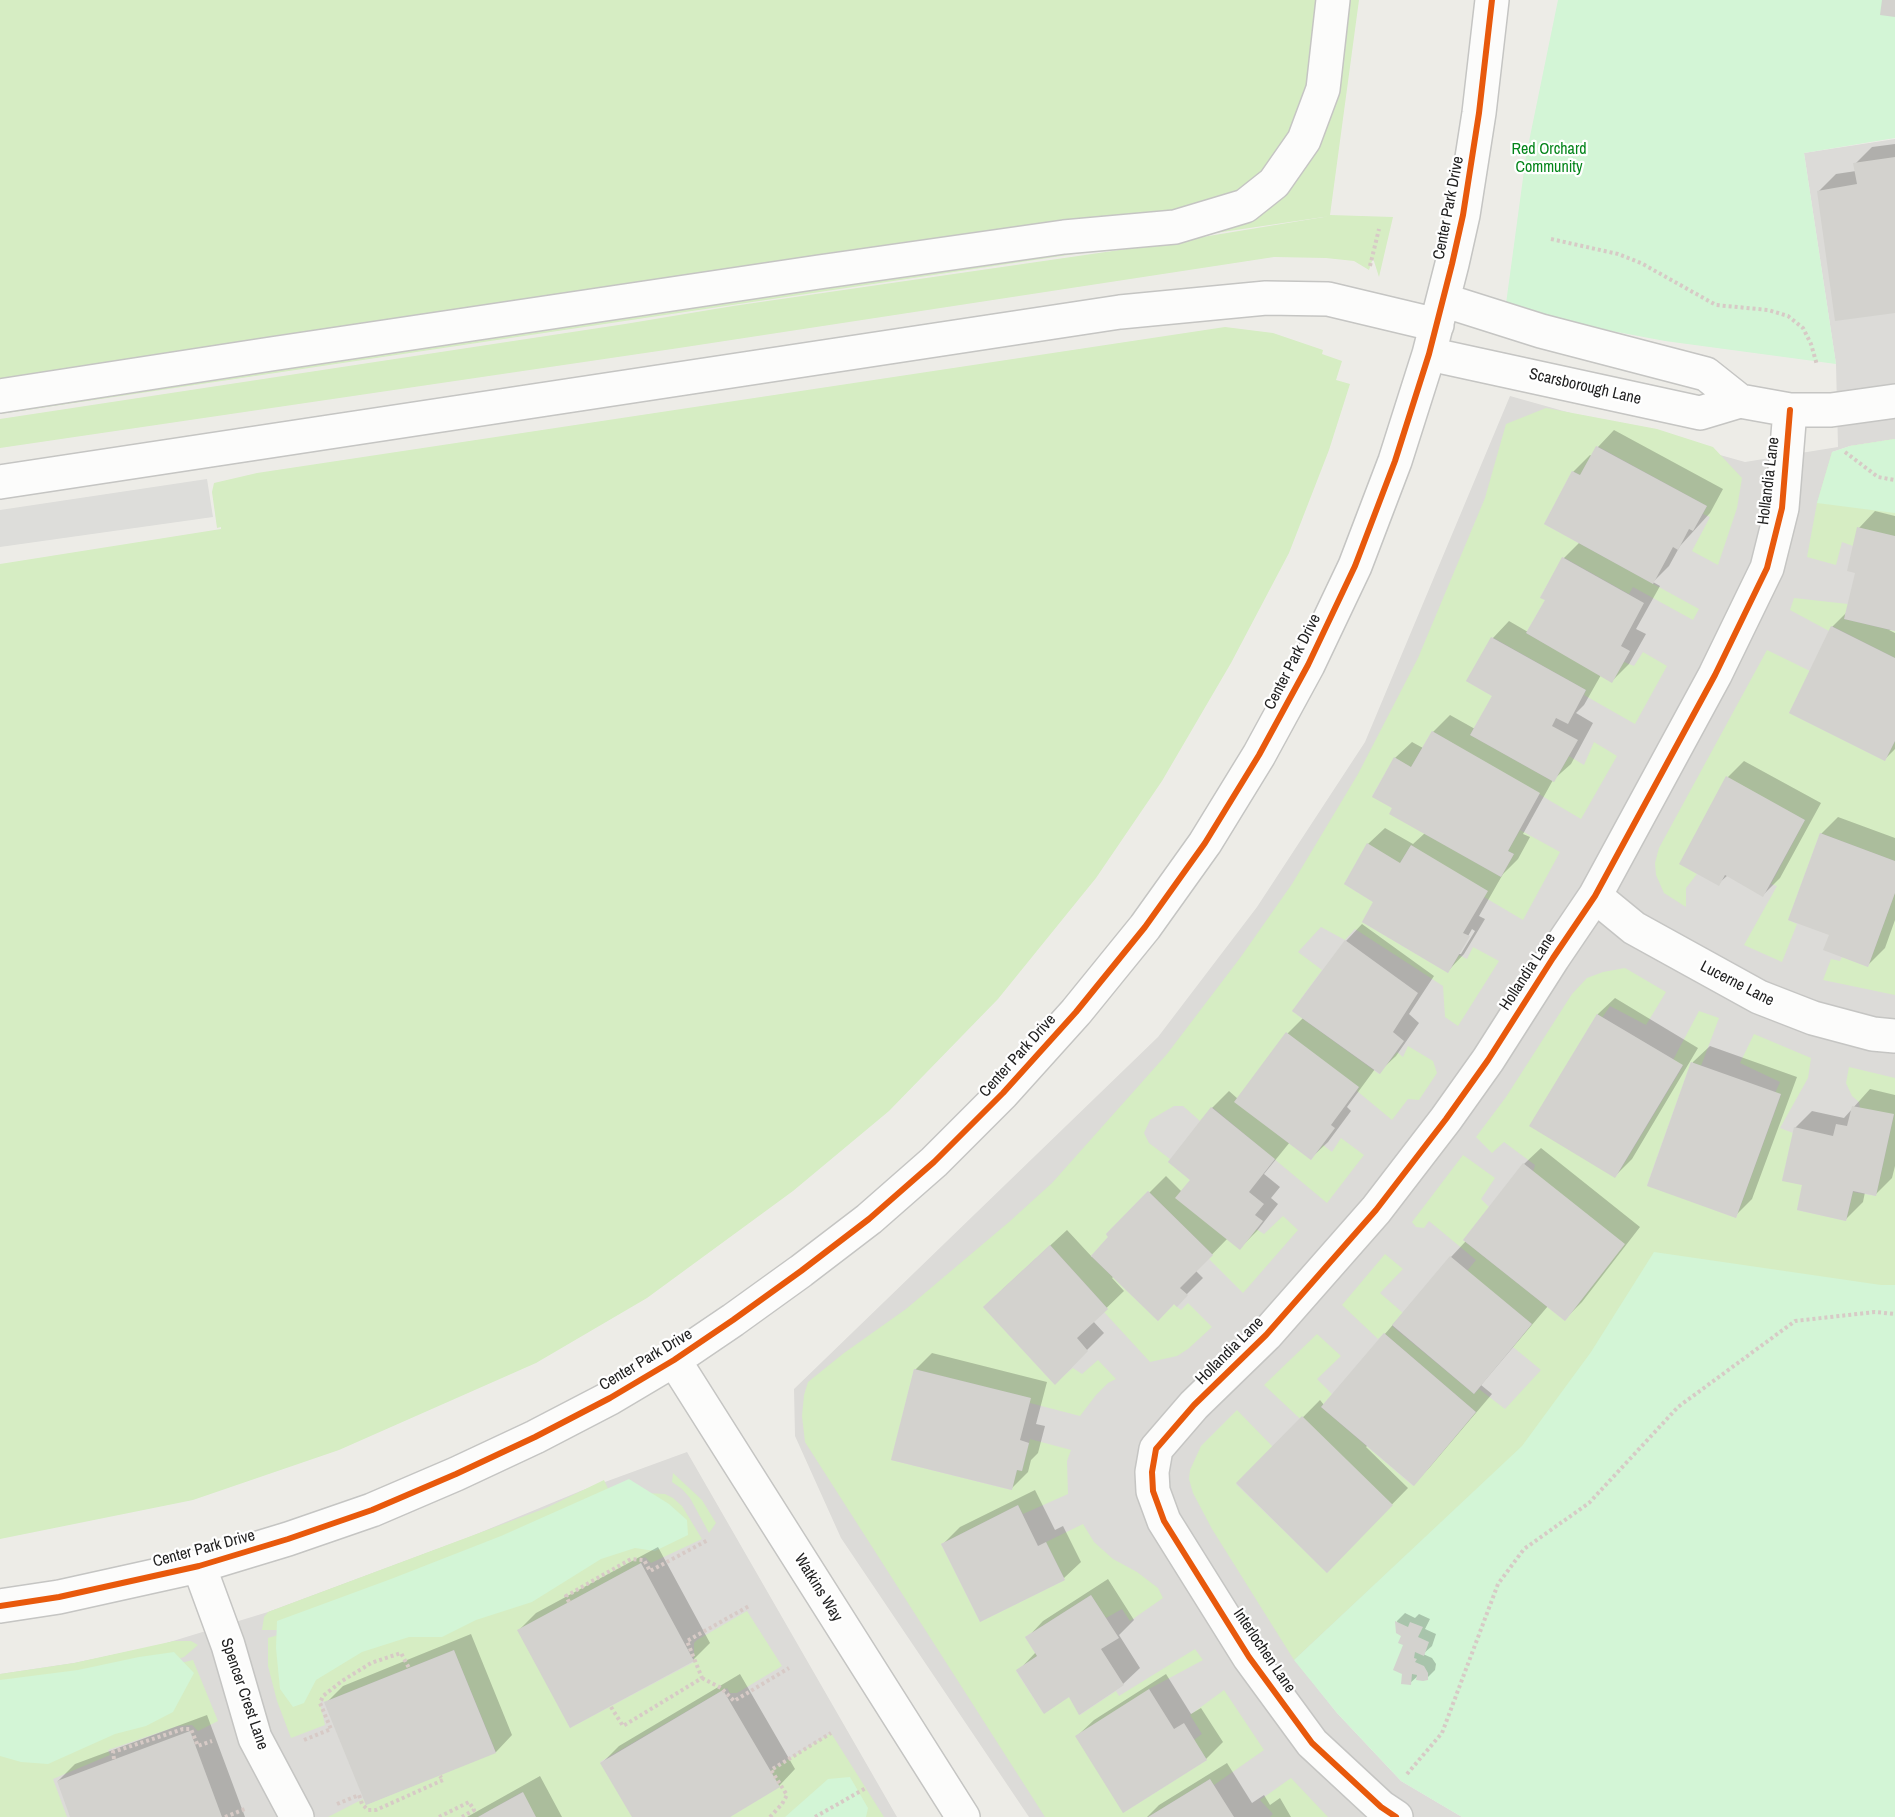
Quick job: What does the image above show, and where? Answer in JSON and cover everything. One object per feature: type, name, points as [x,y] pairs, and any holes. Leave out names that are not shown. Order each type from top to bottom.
[{"type":"street","points":[[0,396],[282,352],[1064,237],[1175,227],[1245,206],[1274,183],[1304,140],[1323,89],[1333,0]]},
{"type":"street","name":"Center Park Drive","points":[[0,1606],[70,1594],[199,1566],[288,1539],[362,1514],[536,1437],[610,1398],[674,1360],[801,1271],[869,1218],[934,1162],[1011,1085],[1076,1012],[1145,927],[1205,843],[1259,756],[1308,665],[1355,566],[1395,461],[1436,327],[1462,215],[1492,0]]},
{"type":"street","points":[[0,482],[1120,312],[1266,298],[1328,299],[1436,327]]},
{"type":"street","name":"Scarsborough Lane","points":[[1436,327],[1531,375],[1700,413],[1740,401],[1790,410],[1831,410],[1895,400]]},
{"type":"street","name":"Scarsborough Lane","points":[[1436,327],[1541,331],[1706,374],[1740,401]]},
{"type":"street","name":"Hollandia Lane","points":[[1152,1472],[1156,1449],[1176,1424],[1266,1335],[1347,1244],[1446,1119],[1488,1060],[1595,896],[1715,675],[1767,568],[1782,508],[1790,410]]},
{"type":"street","name":"Lucerne Lane","points":[[1595,896],[1634,928],[1759,997],[1813,1018],[1873,1034],[1895,1036]]},
{"type":"street","name":"Watkins Way","points":[[674,1360],[963,1817]]},
{"type":"street","name":"Interlochen Lane","points":[[1152,1472],[1153,1491],[1164,1521],[1249,1657],[1312,1743],[1381,1807],[1396,1817]]},
{"type":"street","name":"Spencer Crest Lane","points":[[199,1566],[228,1645],[255,1738],[297,1817]]},
{"type":"path","points":[[1369,270],[1379,229]]},
{"type":"path","points":[[1551,239],[1618,254],[1634,260],[1716,305],[1768,310],[1788,316],[1803,328],[1811,344],[1817,365]]},
{"type":"path","points":[[1842,449],[1878,477],[1895,480]]},
{"type":"path","points":[[1403,1778],[1442,1733],[1498,1584],[1524,1549],[1588,1503],[1678,1407],[1795,1321],[1875,1312],[1895,1314]]},
{"type":"path","points":[[569,1602],[566,1596],[631,1559],[644,1560],[650,1571],[708,1540]]},
{"type":"path","points":[[749,1606],[687,1641],[702,1678],[721,1688],[734,1701],[789,1668]]},
{"type":"path","points":[[302,1740],[331,1729],[320,1703],[323,1696],[348,1677],[371,1664],[402,1653],[409,1668]]},
{"type":"path","points":[[611,1707],[623,1726],[702,1678]]},
{"type":"path","points":[[114,1759],[112,1752],[183,1729],[191,1729],[198,1746],[220,1738]]},
{"type":"path","points":[[770,1817],[787,1795],[771,1770],[831,1733]]},
{"type":"path","points":[[331,1807],[359,1795],[362,1804],[368,1810],[376,1810],[443,1780],[440,1776]]},
{"type":"path","points":[[815,1817],[866,1788]]},
{"type":"path","points":[[439,1817],[469,1802],[474,1810],[462,1817]]},
{"type":"shaded area","points":[[1895,139],[1895,439],[1850,446],[1832,452],[1895,513],[1895,1285],[1881,1285],[1295,1660],[1337,1713],[1401,1781],[1462,1817],[1029,1817],[841,1538],[795,1436],[794,1389],[1158,1037],[1257,907],[1365,742],[1510,396],[1745,462],[1838,447],[1836,364],[1804,153]]},
{"type":"shaded area","points":[[207,479],[213,517],[0,547],[0,510]]},
{"type":"shaded area","points":[[687,1452],[897,1817],[0,1817],[0,1674],[74,1663],[160,1645],[268,1612]]},
{"type":"green space","points":[[0,0],[1359,0],[1330,215],[1393,217],[1379,277],[1373,258],[1369,270],[1354,261],[1274,257],[0,448],[0,419],[733,306],[1154,245],[1330,216],[0,414]]},
{"type":"green space","name":"Red Orchard Community","points":[[1558,0],[1895,0],[1895,138],[1804,153],[1836,364],[1665,341],[1505,311],[1526,156]]},
{"type":"green space","points":[[1225,327],[1273,333],[1323,350],[1322,354],[1342,361],[1336,380],[1350,384],[1329,450],[1289,553],[1231,663],[1162,781],[1096,878],[998,999],[889,1111],[793,1191],[647,1298],[536,1363],[339,1450],[193,1500],[0,1539],[0,564],[221,529],[221,527],[217,528],[212,492],[214,483],[257,473]]},
{"type":"green space","points":[[1546,408],[1657,429],[1713,447],[1742,478],[1737,508],[1718,565],[1692,551],[1710,517],[1703,514],[1707,506],[1597,446],[1580,475],[1572,471],[1544,524],[1699,609],[1693,620],[1633,587],[1629,594],[1563,557],[1540,597],[1545,600],[1526,633],[1612,682],[1624,662],[1634,666],[1643,652],[1667,666],[1635,724],[1584,695],[1586,690],[1492,637],[1466,681],[1492,696],[1470,735],[1554,782],[1569,756],[1584,765],[1594,742],[1617,756],[1581,819],[1432,731],[1411,767],[1394,758],[1372,796],[1392,808],[1390,814],[1501,877],[1514,854],[1508,851],[1520,830],[1560,852],[1523,920],[1484,897],[1411,845],[1400,863],[1367,844],[1344,884],[1373,902],[1362,922],[1448,973],[1459,955],[1467,959],[1473,947],[1499,961],[1458,1026],[1445,1017],[1443,986],[1355,929],[1345,940],[1321,927],[1298,952],[1322,970],[1292,1011],[1379,1074],[1397,1052],[1403,1057],[1408,1046],[1433,1061],[1437,1073],[1419,1100],[1408,1099],[1392,1120],[1357,1091],[1359,1087],[1235,1102],[1311,1160],[1323,1145],[1332,1152],[1341,1138],[1364,1155],[1327,1203],[1212,1107],[1200,1121],[1183,1106],[1174,1106],[1150,1120],[1144,1133],[1149,1143],[1170,1159],[1168,1162],[1190,1180],[1176,1198],[1240,1249],[1256,1229],[1264,1234],[1283,1216],[1298,1230],[1243,1293],[1209,1259],[1213,1255],[1148,1191],[1106,1234],[1108,1237],[1091,1256],[1158,1321],[1174,1304],[1181,1310],[1188,1303],[1212,1327],[1177,1356],[1150,1362],[1104,1312],[1108,1309],[1050,1245],[983,1307],[1054,1384],[1073,1368],[1082,1374],[1098,1360],[1116,1379],[1108,1383],[1096,1395],[1080,1416],[1030,1403],[1030,1398],[914,1369],[891,1460],[1011,1490],[1017,1470],[1022,1471],[1030,1439],[1071,1450],[1067,1461],[1068,1494],[1023,1514],[1018,1505],[941,1544],[980,1622],[1065,1580],[1046,1542],[1083,1524],[1094,1542],[1113,1559],[1137,1572],[1158,1588],[1163,1598],[1130,1621],[1122,1609],[1106,1618],[1091,1595],[1025,1637],[1037,1656],[1016,1671],[1043,1713],[1069,1697],[1080,1715],[1116,1691],[1119,1696],[1195,1649],[1203,1660],[1149,1689],[1123,1813],[1207,1760],[1194,1740],[1202,1734],[1190,1715],[1224,1690],[1264,1750],[1214,1785],[1210,1779],[1148,1817],[1045,1817],[805,1442],[802,1416],[808,1382],[906,1309],[1052,1183],[1167,1054],[1240,958],[1292,884],[1358,774],[1418,658],[1485,498],[1506,424]]},
{"type":"green space","points":[[1895,439],[1895,536],[1853,546],[1842,542],[1836,565],[1807,557],[1817,503],[1832,452],[1846,454],[1850,446]]},
{"type":"green space","points":[[1895,439],[1895,513],[1817,503],[1832,452],[1850,446]]},
{"type":"green space","points":[[1794,598],[1848,604],[1844,619],[1895,631],[1895,658],[1832,626],[1829,631],[1790,610]]},
{"type":"green space","points":[[1767,650],[1810,671],[1789,713],[1885,761],[1895,741],[1895,861],[1820,833],[1788,920],[1797,924],[1782,962],[1744,945],[1777,886],[1771,884],[1805,820],[1726,777],[1680,864],[1697,874],[1686,888],[1686,907],[1664,893],[1656,875],[1655,863],[1659,848]]},
{"type":"green space","points":[[1895,893],[1895,995],[1823,980],[1831,959],[1840,961],[1842,957],[1868,967]]},
{"type":"green space","points":[[1625,968],[1666,992],[1646,1025],[1610,1006],[1602,1018],[1597,1014],[1530,1126],[1616,1177],[1683,1066],[1673,1060],[1699,1011],[1719,1018],[1701,1066],[1691,1062],[1647,1185],[1736,1218],[1781,1095],[1775,1093],[1780,1082],[1740,1063],[1754,1034],[1811,1058],[1808,1078],[1780,1128],[1793,1133],[1782,1180],[1802,1185],[1797,1210],[1846,1221],[1853,1192],[1876,1196],[1894,1115],[1860,1108],[1859,1102],[1852,1096],[1846,1083],[1849,1067],[1895,1078],[1895,1285],[1881,1285],[1883,1287],[1522,1447],[1294,1660],[1212,1529],[1193,1493],[1189,1479],[1190,1470],[1201,1446],[1237,1410],[1273,1447],[1236,1484],[1327,1573],[1392,1505],[1264,1385],[1317,1334],[1341,1356],[1317,1379],[1332,1394],[1321,1407],[1413,1486],[1476,1412],[1384,1333],[1378,1339],[1342,1305],[1385,1254],[1403,1269],[1380,1293],[1403,1313],[1392,1326],[1474,1394],[1479,1389],[1505,1409],[1541,1370],[1513,1347],[1532,1324],[1467,1271],[1476,1260],[1429,1221],[1424,1228],[1416,1227],[1412,1222],[1463,1155],[1495,1178],[1481,1199],[1489,1207],[1463,1240],[1565,1321],[1624,1244],[1533,1172],[1535,1165],[1504,1142],[1492,1153],[1476,1137],[1506,1097],[1572,994],[1587,978]]},
{"type":"green space","points":[[1654,1252],[1881,1285],[1895,1285],[1895,1817],[1462,1817],[1401,1781],[1337,1713],[1294,1660],[1522,1446],[1591,1352]]},
{"type":"green space","points":[[673,1473],[702,1500],[716,1523],[709,1533],[690,1498],[672,1482]]},
{"type":"green space","points":[[629,1479],[669,1504],[687,1520],[688,1535],[655,1551],[635,1548],[601,1559],[532,1602],[476,1620],[442,1637],[409,1637],[362,1652],[316,1680],[304,1703],[293,1707],[280,1689],[276,1648],[277,1621],[501,1536]]},
{"type":"green space","points":[[604,1480],[611,1495],[646,1493],[665,1494],[673,1498],[682,1506],[702,1539],[651,1563],[645,1557],[640,1559],[641,1563],[518,1630],[570,1728],[694,1662],[694,1643],[697,1640],[747,1611],[782,1666],[737,1693],[730,1693],[727,1688],[723,1690],[600,1762],[632,1817],[536,1817],[522,1792],[478,1817],[328,1817],[363,1799],[366,1805],[496,1752],[454,1650],[324,1702],[322,1699],[320,1703],[325,1725],[291,1738],[277,1701],[268,1666],[268,1638],[281,1634],[280,1630],[262,1630],[264,1617],[268,1612],[546,1508]]},
{"type":"green space","points":[[174,1641],[191,1641],[198,1645],[184,1657],[172,1661],[0,1693],[0,1674],[74,1663]]},
{"type":"green space","points":[[174,1652],[194,1673],[173,1712],[146,1726],[115,1734],[48,1764],[21,1762],[0,1756],[0,1680],[78,1670]]},
{"type":"green space","points":[[193,1660],[218,1721],[198,1731],[192,1725],[178,1726],[108,1750],[110,1755],[53,1779],[67,1817],[0,1817],[0,1699],[91,1685]]},
{"type":"green space","points":[[831,1733],[884,1817],[730,1817],[779,1787],[771,1770]]},
{"type":"green space","points":[[850,1777],[868,1808],[866,1817],[785,1817],[828,1779]]},
{"type":"green space","points":[[1291,1778],[1328,1817],[1270,1817],[1273,1814],[1260,1800]]},
{"type":"building","points":[[1882,0],[1895,0],[1895,17],[1880,15]]},
{"type":"building","points":[[1895,157],[1895,313],[1835,321],[1817,191],[1857,184],[1853,163]]},
{"type":"building","points":[[1596,446],[1707,506],[1693,531],[1689,529],[1678,550],[1673,547],[1653,584],[1544,524],[1572,471],[1580,475]]},
{"type":"building","points":[[1857,527],[1895,536],[1895,631],[1844,619],[1855,573],[1847,571]]},
{"type":"building","points":[[1562,557],[1644,603],[1621,646],[1630,651],[1612,683],[1526,633],[1545,600],[1540,598]]},
{"type":"building","points":[[1831,626],[1895,658],[1895,741],[1885,761],[1789,713]]},
{"type":"building","points":[[1491,637],[1586,690],[1568,724],[1556,718],[1552,726],[1578,740],[1554,782],[1470,735],[1492,696],[1466,681]]},
{"type":"building","points":[[1432,731],[1540,793],[1508,851],[1514,854],[1501,877],[1389,814],[1392,808],[1372,797],[1394,757],[1411,767]]},
{"type":"building","points":[[1726,776],[1805,820],[1763,897],[1725,875],[1719,886],[1679,864]]},
{"type":"building","points":[[1820,833],[1895,861],[1895,893],[1868,967],[1823,950],[1829,935],[1788,920]]},
{"type":"building","points":[[1367,843],[1400,863],[1411,845],[1488,891],[1463,933],[1470,936],[1448,973],[1362,922],[1373,902],[1344,884]]},
{"type":"building","points":[[1345,940],[1418,993],[1393,1032],[1404,1041],[1380,1074],[1292,1011]]},
{"type":"building","points":[[1597,1014],[1683,1065],[1615,1178],[1529,1126]]},
{"type":"building","points":[[1286,1032],[1359,1087],[1331,1125],[1335,1128],[1311,1160],[1234,1102]]},
{"type":"building","points":[[1691,1062],[1781,1094],[1736,1218],[1647,1186]]},
{"type":"building","points":[[1852,1106],[1894,1114],[1876,1196],[1853,1191],[1846,1221],[1797,1210],[1802,1185],[1782,1181],[1794,1127],[1833,1136],[1836,1124],[1847,1126]]},
{"type":"building","points":[[1211,1107],[1275,1159],[1249,1192],[1264,1204],[1255,1215],[1263,1221],[1240,1250],[1175,1198],[1190,1180],[1168,1162]]},
{"type":"building","points":[[1523,1163],[1625,1244],[1565,1321],[1463,1240]]},
{"type":"building","points":[[1148,1191],[1213,1255],[1180,1288],[1188,1295],[1177,1307],[1174,1304],[1158,1321],[1091,1256],[1108,1237],[1106,1234]]},
{"type":"building","points":[[1050,1245],[1108,1309],[1077,1338],[1088,1351],[1055,1385],[983,1307]]},
{"type":"building","points":[[1450,1256],[1532,1324],[1474,1394],[1392,1325]]},
{"type":"building","points":[[1384,1333],[1476,1412],[1414,1486],[1321,1407]]},
{"type":"building","points":[[914,1369],[1031,1398],[1020,1440],[1029,1443],[1022,1471],[1017,1470],[1012,1490],[891,1460]]},
{"type":"building","points":[[1302,1416],[1393,1505],[1327,1573],[1236,1483]]},
{"type":"building","points":[[1018,1505],[1038,1546],[1046,1542],[1065,1580],[980,1622],[941,1544]]},
{"type":"building","points":[[641,1563],[694,1661],[570,1728],[517,1630]]},
{"type":"building","points":[[1091,1595],[1119,1638],[1101,1649],[1124,1685],[1079,1715],[1069,1697],[1044,1714],[1016,1670],[1037,1656],[1025,1637]]},
{"type":"building","points":[[1395,1621],[1408,1627],[1410,1622],[1423,1627],[1418,1637],[1429,1642],[1424,1656],[1415,1652],[1414,1658],[1417,1659],[1415,1662],[1424,1666],[1428,1673],[1428,1680],[1416,1680],[1417,1675],[1412,1674],[1411,1685],[1401,1684],[1402,1674],[1393,1670],[1403,1645],[1398,1643],[1401,1636],[1396,1633]]},
{"type":"building","points":[[454,1650],[496,1753],[366,1805],[324,1702]]},
{"type":"building","points":[[1149,1689],[1174,1729],[1184,1723],[1207,1760],[1123,1813],[1075,1736]]},
{"type":"building","points":[[723,1690],[780,1787],[730,1817],[632,1817],[600,1763]]},
{"type":"building","points":[[190,1731],[222,1817],[70,1817],[57,1781]]},
{"type":"building","points":[[1210,1779],[1234,1817],[1148,1817]]},
{"type":"building","points":[[523,1792],[536,1817],[478,1817],[492,1809]]},
{"type":"cycle path","points":[[0,1606],[59,1597],[199,1566],[288,1539],[372,1510],[535,1437],[610,1398],[674,1360],[801,1271],[869,1219],[934,1162],[1003,1093],[1076,1012],[1145,927],[1205,843],[1259,755],[1308,665],[1355,566],[1395,461],[1429,354],[1452,264],[1463,215],[1479,113],[1492,0]]},
{"type":"cycle path","points":[[1396,1817],[1381,1807],[1312,1743],[1249,1657],[1164,1521],[1153,1491],[1152,1472],[1156,1449],[1194,1405],[1266,1335],[1376,1210],[1488,1060],[1595,896],[1715,675],[1767,568],[1782,508],[1790,410]]}]
